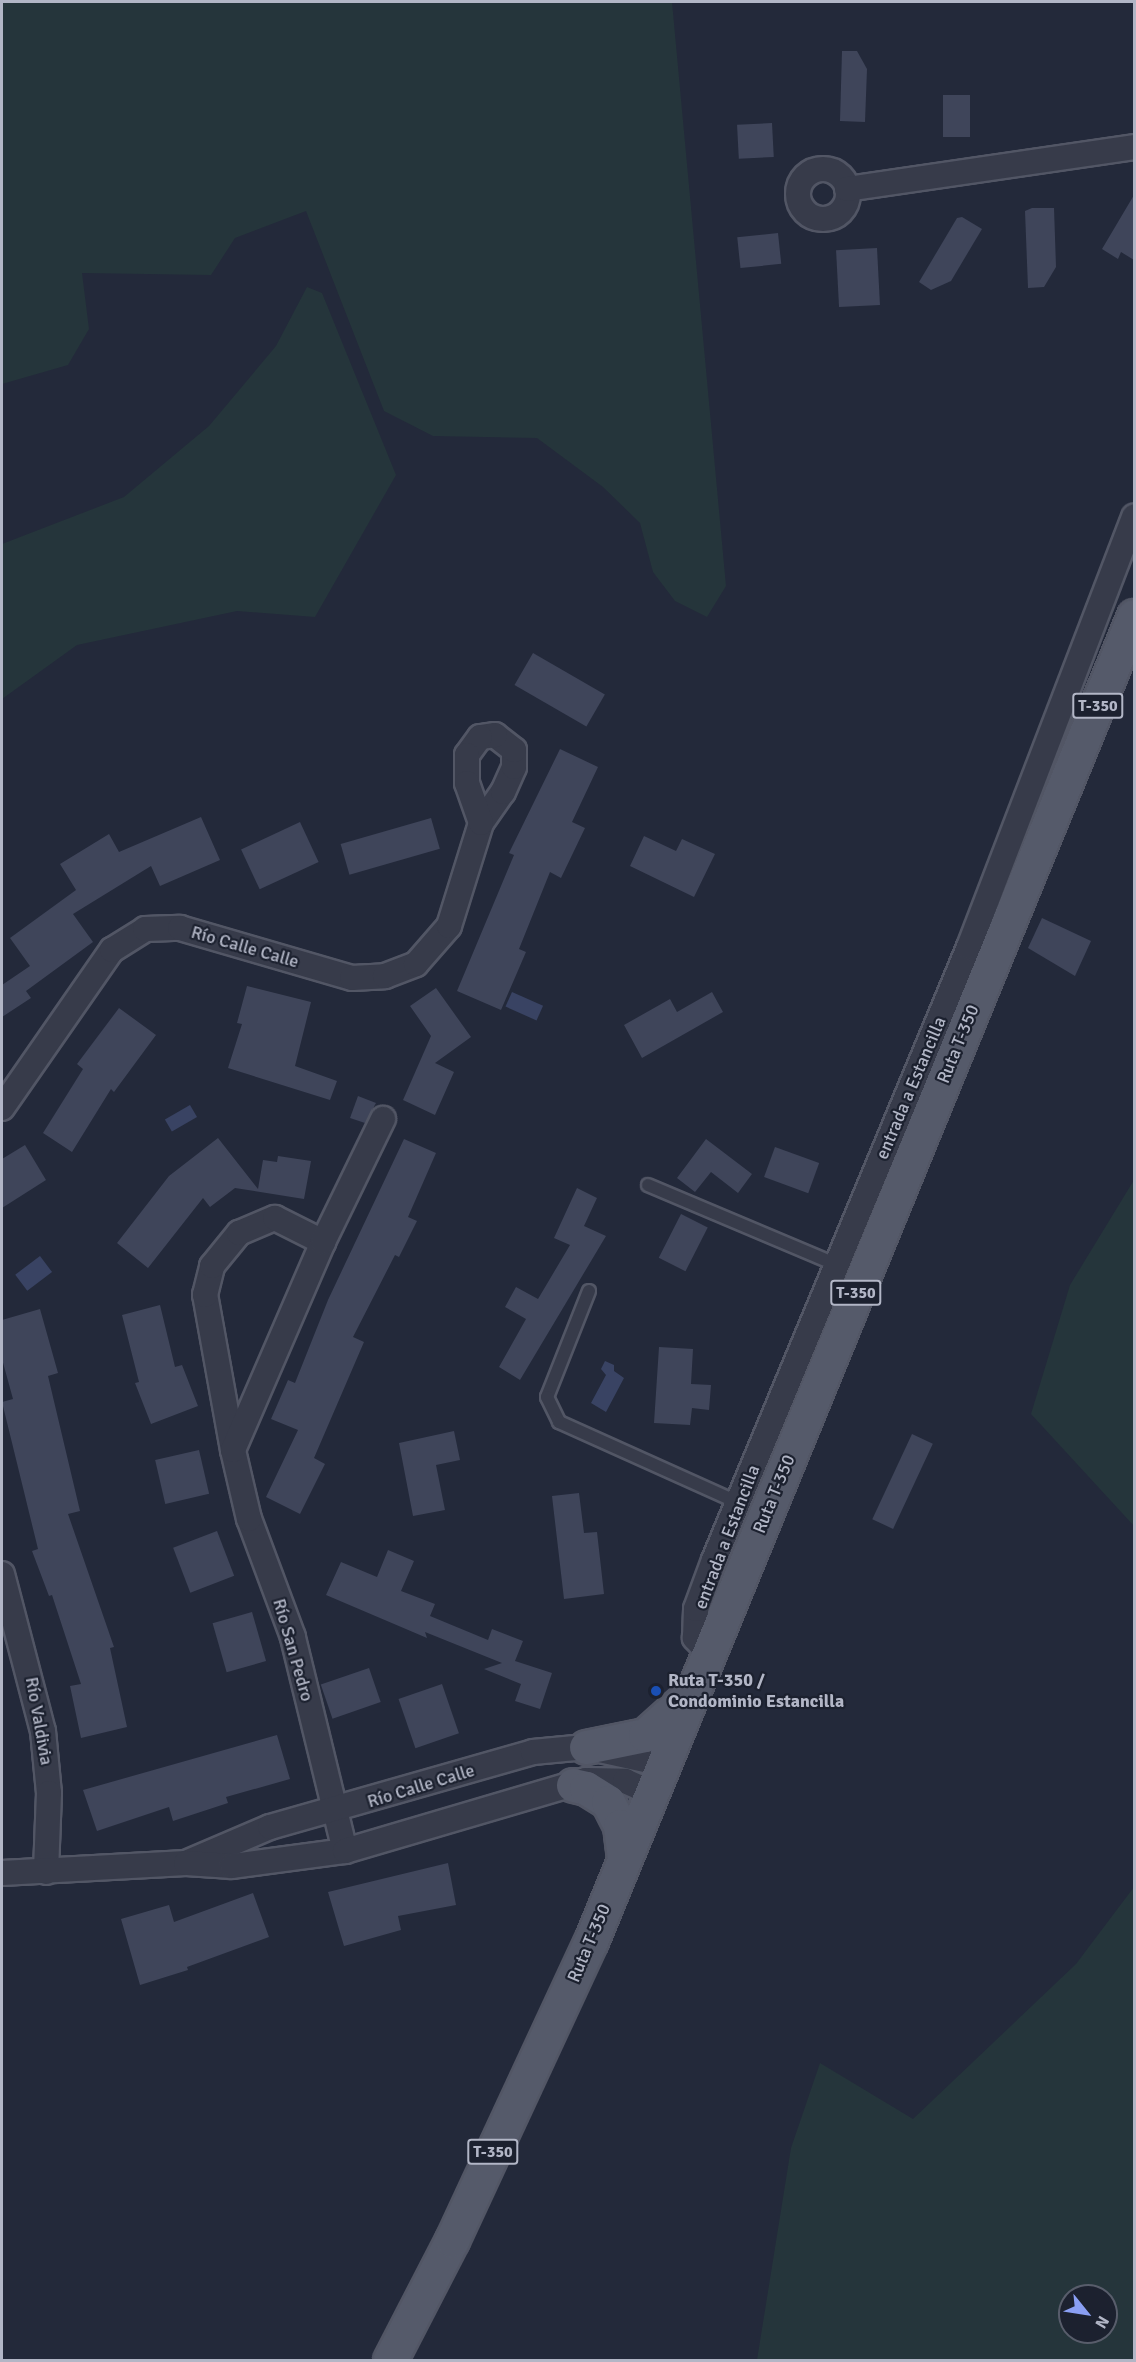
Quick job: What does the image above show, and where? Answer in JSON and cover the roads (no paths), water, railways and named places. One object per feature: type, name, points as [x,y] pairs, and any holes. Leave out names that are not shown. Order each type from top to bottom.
[{"type":"main road","name":"Ruta T-350","points":[[390,2361],[545,2044],[694,1690],[1134,616]]},
{"type":"main road","points":[[586,1748],[645,1735],[694,1690]]},
{"type":"main road","points":[[573,1785],[586,1788],[608,1802],[620,1826],[624,1857]]},
{"type":"street","points":[[847,189],[1134,147]]},
{"type":"street","name":"entrada a Estancilla","points":[[709,1653],[695,1638],[696,1609],[969,947],[1037,771],[1043,747],[1134,517]]},
{"type":"street","points":[[1037,771],[1062,795]]},
{"type":"street","name":"Río Calle Calle","points":[[2,1108],[112,950],[145,928],[180,928],[352,978],[385,976],[416,964],[449,926],[481,823]]},
{"type":"street","points":[[233,1450],[323,1242],[383,1119]]},
{"type":"street","name":"Río San Pedro","points":[[323,1242],[275,1218],[239,1233],[212,1266],[205,1295],[233,1450],[249,1519],[293,1637],[345,1851]]},
{"type":"street","name":"Río Valdivia","points":[[2,1574],[44,1731],[49,1793],[46,1872]]},
{"type":"street","name":"Río Calle Calle","points":[[186,1863],[270,1827],[335,1811],[533,1752],[586,1748],[657,1779]]},
{"type":"street","name":"Río Calle Calle","points":[[4,1878],[46,1872],[186,1863],[232,1866],[345,1851],[573,1785],[615,1779],[657,1779]]},
{"type":"lane","points":[[648,1185],[837,1264]]},
{"type":"lane","points":[[589,1291],[547,1397],[559,1422],[739,1503]]},
{"type":"water","points":[[512,992],[543,1006],[537,1020],[505,1007]]},
{"type":"water","points":[[190,1105],[197,1117],[172,1132],[165,1120]]},
{"type":"water","points":[[40,1256],[52,1272],[27,1291],[15,1275]]},
{"type":"water","points":[[605,1361],[614,1365],[614,1371],[624,1378],[606,1412],[591,1403],[606,1375],[601,1369]]},
{"type":"place","name":"Ruta T-350 / Condominio Estancilla","points":[[656,1691]]}]
